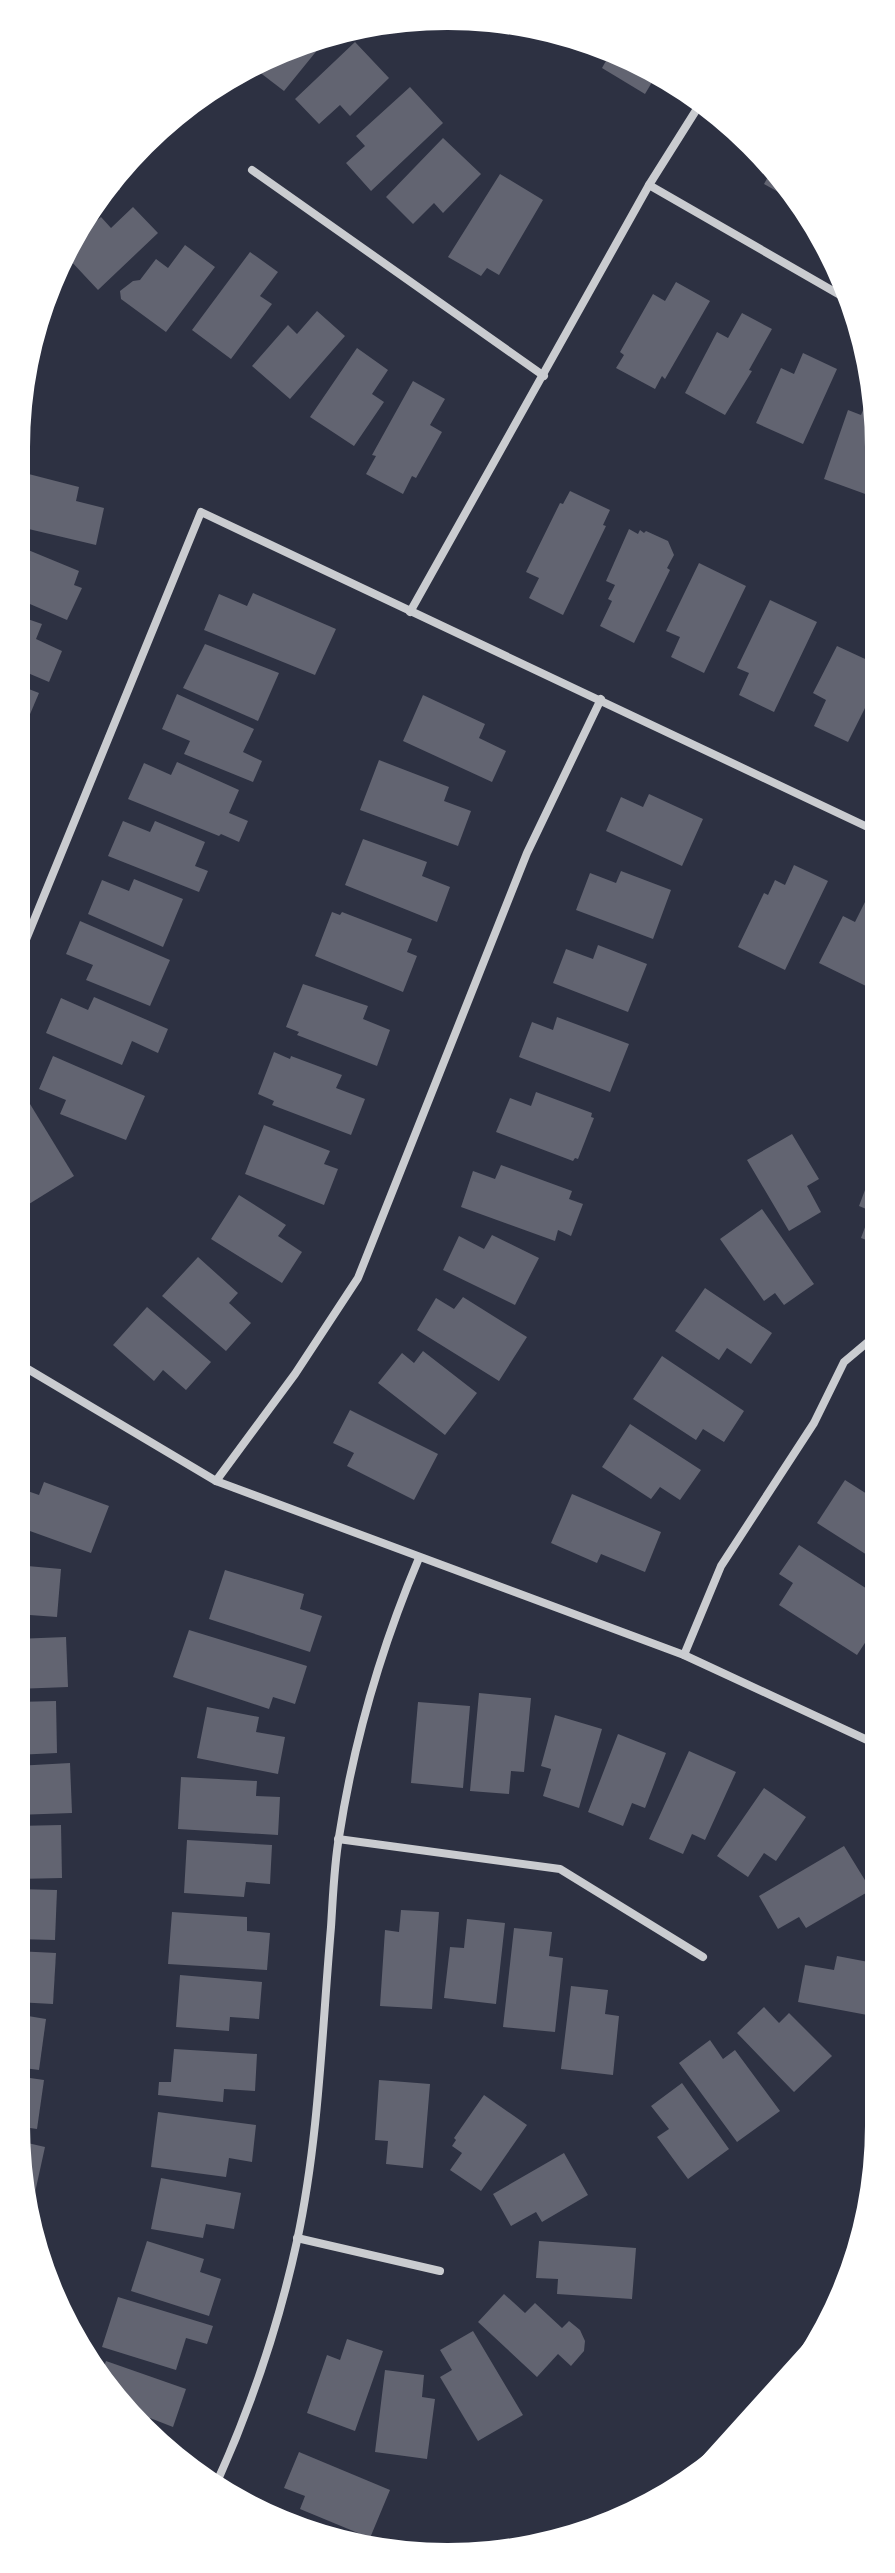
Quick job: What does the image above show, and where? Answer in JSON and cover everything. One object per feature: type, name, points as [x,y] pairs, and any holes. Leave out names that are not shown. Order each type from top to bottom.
[{"type":"street","points":[[410,612],[649,185],[695,111]]},
{"type":"street","points":[[252,170],[544,376]]},
{"type":"street","points":[[649,185],[835,292]]},
{"type":"street","points":[[30,930],[201,512],[865,826]]},
{"type":"street","points":[[216,1481],[295,1374],[358,1278],[527,853],[601,699]]},
{"type":"street","points":[[684,1655],[721,1566],[814,1423],[844,1362],[865,1344]]},
{"type":"street","points":[[30,1370],[216,1481],[684,1655],[865,1739]]},
{"type":"street","points":[[220,2475],[271,2345],[297,2238],[314,2125],[338,1839],[359,1728],[392,1621],[419,1558]]},
{"type":"street","points":[[338,1839],[560,1869],[703,1957]]},
{"type":"street","points":[[297,2238],[440,2271]]},
{"type":"building","points":[[355,42],[389,78],[350,116],[340,105],[319,124],[295,99]]},
{"type":"building","points":[[317,51],[284,91],[262,74]]},
{"type":"building","points":[[606,61],[651,83],[645,94],[602,68]]},
{"type":"building","points":[[410,87],[443,123],[371,191],[346,163],[365,146],[356,136]]},
{"type":"building","points":[[443,138],[481,174],[443,213],[434,203],[413,224],[386,197]]},
{"type":"building","points":[[500,174],[543,200],[499,275],[487,268],[481,276],[448,257]]},
{"type":"building","points":[[767,179],[778,192],[764,184]]},
{"type":"building","points":[[133,207],[158,233],[98,290],[73,263],[98,220],[101,217],[111,228]]},
{"type":"building","points":[[185,245],[215,267],[166,332],[121,299],[120,291],[133,281],[140,280],[156,259],[168,268]]},
{"type":"building","points":[[250,252],[278,272],[260,296],[272,304],[231,359],[192,330]]},
{"type":"building","points":[[676,282],[710,301],[665,379],[662,376],[655,389],[616,368],[624,355],[620,352],[653,294],[665,301]]},
{"type":"building","points":[[317,311],[345,336],[290,399],[252,366],[288,325],[297,334]]},
{"type":"building","points":[[742,313],[772,329],[749,370],[752,371],[725,415],[685,393],[717,332],[728,338]]},
{"type":"building","points":[[357,348],[388,370],[372,394],[384,402],[354,446],[310,417]]},
{"type":"building","points":[[803,353],[837,369],[803,444],[756,423],[781,368],[794,374]]},
{"type":"building","points":[[413,381],[445,399],[430,425],[442,432],[416,478],[412,476],[403,494],[366,474],[376,456],[372,455]]},
{"type":"building","points":[[848,410],[861,415],[863,410],[865,494],[824,479]]},
{"type":"building","points":[[30,474],[79,487],[76,501],[104,508],[96,545],[30,529]]},
{"type":"building","points":[[570,491],[610,510],[603,525],[606,526],[563,615],[529,598],[539,578],[526,572],[560,503],[563,504]]},
{"type":"building","points":[[629,529],[638,534],[640,530],[646,531],[668,541],[674,555],[667,568],[670,570],[634,643],[600,626],[612,601],[608,599],[615,585],[606,581]]},
{"type":"building","points":[[30,551],[79,571],[74,585],[82,588],[67,620],[30,604]]},
{"type":"building","points":[[699,563],[746,586],[704,673],[671,657],[680,637],[666,631]]},
{"type":"building","points":[[253,593],[336,629],[315,675],[204,630],[219,594],[247,606]]},
{"type":"building","points":[[770,600],[817,622],[774,712],[739,695],[749,673],[737,668]]},
{"type":"building","points":[[30,620],[42,624],[36,639],[62,651],[49,682],[30,674]]},
{"type":"building","points":[[205,644],[279,673],[258,721],[183,688]]},
{"type":"building","points":[[837,646],[865,659],[865,708],[848,742],[814,726],[826,700],[813,693]]},
{"type":"building","points":[[30,689],[39,693],[30,714]]},
{"type":"building","points":[[177,694],[254,729],[243,752],[262,761],[253,782],[184,754],[190,741],[162,729]]},
{"type":"building","points":[[423,695],[485,724],[479,738],[506,751],[492,782],[403,741]]},
{"type":"building","points":[[379,760],[449,787],[444,801],[471,811],[458,846],[360,810]]},
{"type":"building","points":[[177,762],[239,790],[229,813],[248,821],[239,842],[128,799],[144,763],[171,775]]},
{"type":"building","points":[[649,794],[703,819],[682,866],[606,831],[621,797],[643,807]]},
{"type":"building","points":[[123,821],[150,832],[155,821],[205,842],[195,866],[208,871],[199,892],[108,856]]},
{"type":"building","points":[[363,839],[427,862],[422,876],[450,887],[437,922],[345,885]]},
{"type":"building","points":[[794,865],[828,881],[785,970],[738,947],[764,893],[768,895],[775,880],[785,885]]},
{"type":"building","points":[[621,871],[671,890],[653,939],[576,910],[590,873],[616,883]]},
{"type":"building","points":[[134,879],[183,899],[163,947],[88,914],[102,880],[129,891]]},
{"type":"building","points":[[865,902],[865,986],[819,963],[843,916],[855,922]]},
{"type":"building","points":[[332,912],[340,915],[342,912],[412,939],[407,952],[417,956],[403,992],[315,956]]},
{"type":"building","points":[[80,921],[170,960],[150,1006],[86,980],[93,965],[66,954]]},
{"type":"building","points":[[598,945],[647,964],[628,1012],[553,983],[566,949],[593,959]]},
{"type":"building","points":[[303,984],[368,1006],[363,1019],[390,1030],[377,1066],[297,1035],[299,1032],[286,1027]]},
{"type":"building","points":[[94,997],[168,1029],[158,1053],[132,1041],[122,1065],[46,1033],[61,998],[88,1010]]},
{"type":"building","points":[[557,1017],[629,1044],[610,1092],[519,1057],[532,1022],[553,1030]]},
{"type":"building","points":[[274,1052],[342,1075],[336,1088],[365,1099],[351,1135],[272,1105],[274,1101],[258,1094]]},
{"type":"building","points":[[53,1056],[145,1096],[126,1140],[60,1114],[66,1100],[39,1089]]},
{"type":"building","points":[[536,1092],[592,1113],[591,1117],[594,1118],[578,1159],[573,1161],[496,1132],[510,1098],[531,1106]]},
{"type":"building","points":[[30,1104],[74,1176],[30,1203]]},
{"type":"building","points":[[264,1125],[330,1151],[324,1164],[338,1169],[324,1205],[245,1174]]},
{"type":"building","points":[[792,1134],[819,1179],[807,1186],[821,1212],[789,1231],[747,1160]]},
{"type":"building","points":[[501,1165],[572,1191],[569,1199],[583,1204],[571,1236],[558,1230],[555,1241],[461,1207],[473,1171],[495,1179]]},
{"type":"building","points":[[865,1190],[865,1208],[859,1206]]},
{"type":"building","points":[[239,1195],[286,1225],[278,1236],[302,1252],[282,1283],[211,1239]]},
{"type":"building","points":[[762,1209],[814,1284],[784,1305],[775,1293],[764,1301],[720,1239]]},
{"type":"building","points":[[492,1235],[539,1258],[515,1305],[443,1270],[459,1236],[484,1249]]},
{"type":"building","points":[[198,1257],[238,1293],[229,1303],[251,1323],[226,1351],[162,1296]]},
{"type":"building","points":[[705,1288],[772,1333],[751,1364],[727,1348],[719,1360],[675,1331]]},
{"type":"building","points":[[463,1297],[527,1337],[499,1381],[417,1330],[436,1298],[454,1309]]},
{"type":"building","points":[[147,1307],[211,1362],[186,1390],[163,1370],[154,1381],[113,1345]]},
{"type":"building","points":[[423,1351],[477,1393],[445,1435],[378,1383],[402,1353],[414,1363]]},
{"type":"building","points":[[662,1356],[744,1411],[724,1442],[703,1429],[696,1440],[633,1399]]},
{"type":"building","points":[[350,1410],[438,1454],[414,1500],[347,1466],[354,1453],[333,1443]]},
{"type":"building","points":[[630,1424],[701,1470],[680,1500],[660,1487],[651,1499],[602,1467]]},
{"type":"building","points":[[845,1480],[865,1493],[865,1554],[817,1523]]},
{"type":"building","points":[[44,1482],[109,1506],[91,1553],[30,1531],[30,1492],[39,1495]]},
{"type":"building","points":[[572,1494],[661,1532],[645,1572],[601,1554],[597,1563],[551,1543]]},
{"type":"building","points":[[799,1545],[865,1588],[865,1643],[857,1655],[779,1605],[793,1583],[779,1574]]},
{"type":"building","points":[[30,1566],[61,1569],[57,1617],[30,1615]]},
{"type":"building","points":[[225,1570],[304,1594],[300,1609],[322,1616],[310,1652],[209,1619]]},
{"type":"building","points":[[189,1630],[307,1666],[295,1704],[273,1697],[269,1709],[173,1677]]},
{"type":"building","points":[[66,1637],[68,1687],[30,1688],[30,1638]]},
{"type":"building","points":[[479,1693],[531,1698],[524,1772],[511,1771],[509,1794],[470,1791]]},
{"type":"building","points":[[56,1701],[57,1753],[30,1754],[30,1702]]},
{"type":"building","points":[[418,1702],[470,1706],[463,1788],[411,1783]]},
{"type":"building","points":[[207,1707],[259,1717],[256,1732],[285,1737],[278,1774],[197,1758]]},
{"type":"building","points":[[555,1715],[602,1729],[579,1808],[543,1796],[551,1769],[541,1766]]},
{"type":"building","points":[[618,1734],[666,1753],[645,1808],[632,1803],[623,1826],[588,1812]]},
{"type":"building","points":[[689,1751],[736,1772],[705,1840],[692,1834],[683,1854],[649,1839]]},
{"type":"building","points":[[70,1763],[72,1813],[30,1814],[30,1765]]},
{"type":"building","points":[[181,1777],[257,1781],[256,1796],[280,1797],[278,1835],[178,1829]]},
{"type":"building","points":[[764,1788],[806,1817],[776,1861],[764,1853],[748,1877],[717,1856]]},
{"type":"building","points":[[61,1825],[62,1878],[30,1879],[30,1826]]},
{"type":"building","points":[[187,1840],[272,1845],[270,1884],[246,1882],[244,1897],[184,1893]]},
{"type":"building","points":[[844,1846],[865,1880],[865,1894],[806,1928],[799,1917],[778,1929],[759,1896]]},
{"type":"building","points":[[30,1889],[57,1890],[55,1940],[30,1939]]},
{"type":"building","points":[[401,1910],[439,1912],[432,2009],[380,2006],[385,1930],[399,1932]]},
{"type":"building","points":[[172,1912],[247,1917],[247,1931],[270,1933],[267,1970],[168,1964]]},
{"type":"building","points":[[467,1919],[505,1923],[496,2004],[444,1998],[450,1947],[464,1948]]},
{"type":"building","points":[[514,1928],[552,1932],[549,1956],[563,1958],[555,2032],[503,2027]]},
{"type":"building","points":[[30,1952],[56,1953],[53,2004],[30,2003]]},
{"type":"building","points":[[837,1956],[865,1961],[865,2015],[798,2002],[805,1965],[834,1970]]},
{"type":"building","points":[[180,1975],[262,1982],[259,2019],[230,2017],[229,2031],[176,2027]]},
{"type":"building","points":[[571,1986],[608,1990],[605,2014],[619,2016],[613,2075],[561,2069]]},
{"type":"building","points":[[764,2007],[779,2023],[789,2013],[832,2056],[794,2092],[737,2033]]},
{"type":"building","points":[[30,2016],[46,2019],[39,2070],[30,2069]]},
{"type":"building","points":[[710,2040],[723,2059],[735,2050],[780,2111],[737,2142],[679,2063]]},
{"type":"building","points":[[174,2049],[257,2054],[255,2091],[224,2089],[223,2102],[158,2095],[159,2082],[171,2082]]},
{"type":"building","points":[[30,2078],[44,2080],[37,2129],[30,2128]]},
{"type":"building","points":[[379,2080],[430,2084],[423,2168],[386,2164],[388,2141],[375,2140]]},
{"type":"building","points":[[682,2083],[729,2149],[688,2179],[657,2137],[669,2129],[651,2106]]},
{"type":"building","points":[[484,2095],[527,2125],[481,2191],[450,2170],[462,2153],[452,2146],[456,2140],[454,2138]]},
{"type":"building","points":[[158,2112],[256,2125],[252,2162],[229,2158],[226,2177],[151,2167]]},
{"type":"building","points":[[31,2144],[45,2147],[36,2190]]},
{"type":"building","points":[[564,2153],[588,2195],[542,2222],[536,2212],[511,2226],[493,2194]]},
{"type":"building","points":[[161,2178],[241,2193],[234,2229],[206,2224],[203,2238],[151,2229]]},
{"type":"building","points":[[147,2241],[204,2259],[200,2272],[221,2279],[209,2316],[131,2291]]},
{"type":"building","points":[[539,2241],[636,2248],[632,2299],[557,2294],[558,2279],[536,2278]]},
{"type":"building","points":[[504,2294],[525,2313],[535,2303],[562,2328],[569,2321],[580,2330],[585,2341],[584,2351],[571,2366],[558,2354],[537,2377],[478,2322]]},
{"type":"building","points":[[118,2297],[213,2326],[207,2344],[186,2338],[176,2370],[102,2347]]},
{"type":"building","points":[[473,2331],[523,2415],[478,2441],[440,2377],[452,2370],[440,2350]]},
{"type":"building","points":[[347,2339],[383,2351],[355,2431],[307,2413],[327,2355],[340,2360]]},
{"type":"building","points":[[106,2361],[186,2389],[173,2427],[150,2419],[105,2364]]},
{"type":"building","points":[[385,2370],[424,2375],[422,2397],[435,2399],[427,2459],[375,2452]]},
{"type":"building","points":[[299,2452],[390,2490],[371,2536],[300,2509],[305,2496],[284,2488]]}]
